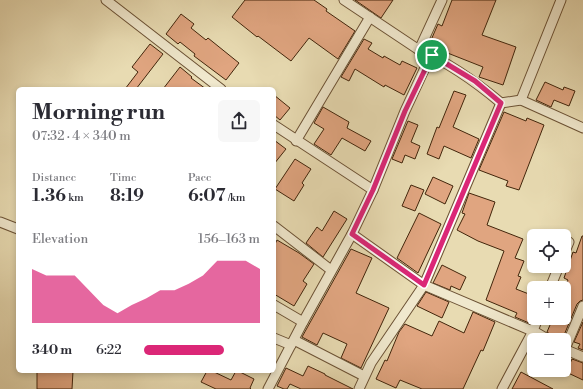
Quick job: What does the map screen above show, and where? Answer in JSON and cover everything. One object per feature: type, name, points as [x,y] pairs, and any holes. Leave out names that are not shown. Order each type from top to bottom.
[{"type":"street","points":[[106,0],[218,87]]},
{"type":"street","points":[[344,0],[419,50],[432,55],[475,81],[501,103],[521,100],[583,128]]},
{"type":"street","points":[[419,50],[442,0]]},
{"type":"street","points":[[521,100],[560,0]]},
{"type":"street","points":[[296,141],[370,17]]},
{"type":"street","points":[[268,389],[331,270],[352,234],[373,190],[405,111],[432,55]]},
{"type":"street","points":[[358,389],[371,363],[424,285],[501,103]]},
{"type":"street","points":[[276,126],[296,141],[373,190]]},
{"type":"street","points":[[0,222],[16,228]]},
{"type":"street","points":[[276,228],[331,270]]},
{"type":"street","points":[[352,234],[424,285],[537,333]]},
{"type":"street","points":[[276,306],[303,322]]},
{"type":"street","points":[[571,335],[583,306]]},
{"type":"street","points":[[502,389],[535,325]]},
{"type":"street","points":[[276,339],[292,343],[364,376]]},
{"type":"street","points":[[571,352],[583,357]]},
{"type":"building","points":[[245,0],[314,0],[327,9],[326,11],[355,31],[338,59],[309,38],[291,61],[232,17]]},
{"type":"building","points":[[355,0],[393,0],[381,18]]},
{"type":"building","points":[[452,0],[496,0],[482,35],[516,47],[503,85],[479,77],[483,67],[445,52],[444,55],[428,47],[438,24],[442,26]]},
{"type":"building","points":[[181,14],[194,24],[191,28],[206,40],[208,38],[239,63],[226,80],[194,56],[195,54],[180,42],[178,44],[166,34]]},
{"type":"building","points":[[364,39],[372,43],[368,49],[383,58],[384,56],[400,65],[402,61],[417,68],[404,95],[385,85],[384,87],[355,69],[349,81],[341,77]]},
{"type":"building","points":[[150,44],[163,54],[138,87],[127,87],[138,72],[132,67]]},
{"type":"building","points":[[180,67],[203,87],[165,87]]},
{"type":"building","points":[[545,82],[563,90],[564,87],[575,91],[569,106],[554,100],[551,107],[536,100]]},
{"type":"building","points":[[454,91],[466,95],[453,127],[479,139],[471,158],[444,146],[439,159],[427,154],[437,127],[439,128]]},
{"type":"building","points":[[276,97],[290,108],[280,120],[276,117]]},
{"type":"building","points":[[323,107],[349,122],[347,128],[371,141],[365,151],[342,138],[331,155],[314,144],[324,129],[314,123]]},
{"type":"building","points":[[504,112],[526,121],[527,118],[544,125],[519,190],[506,186],[508,181],[479,170]]},
{"type":"building","points":[[408,121],[418,125],[411,142],[420,146],[415,159],[405,155],[402,163],[392,159]]},
{"type":"building","points":[[276,142],[286,149],[276,162]]},
{"type":"building","points":[[295,159],[311,169],[302,183],[304,185],[294,201],[276,190]]},
{"type":"building","points":[[433,177],[453,186],[445,204],[425,194]]},
{"type":"building","points":[[411,185],[424,190],[415,211],[402,206]]},
{"type":"building","points":[[469,193],[495,202],[487,225],[523,239],[515,258],[524,261],[518,276],[521,277],[516,289],[527,293],[527,322],[515,317],[517,313],[486,300],[504,251],[478,241],[457,230],[465,214],[462,213]]},
{"type":"building","points":[[334,211],[347,219],[323,257],[306,243],[317,227],[322,231]]},
{"type":"building","points":[[419,213],[441,224],[418,273],[397,258]]},
{"type":"building","points":[[583,236],[583,300],[577,304],[571,318],[571,281],[568,281],[564,278],[566,273],[571,273],[571,258],[573,252],[576,253]]},
{"type":"building","points":[[277,240],[314,264],[303,281],[307,284],[294,306],[276,295]]},
{"type":"building","points":[[351,249],[372,258],[356,293],[389,308],[361,368],[341,358],[347,344],[323,333],[317,345],[302,337]]},
{"type":"building","points":[[442,265],[466,277],[460,290],[451,286],[450,290],[433,283]]},
{"type":"building","points":[[426,292],[449,302],[442,318],[417,306]]},
{"type":"building","points":[[473,312],[495,322],[483,351],[481,350],[463,389],[422,389],[400,380],[396,388],[376,379],[385,360],[387,361],[399,332],[405,324],[432,336],[439,321],[464,333]]},
{"type":"building","points":[[583,322],[583,350],[578,348],[580,344],[574,342]]},
{"type":"building","points":[[550,325],[568,325],[565,333],[547,332]]},
{"type":"building","points":[[572,359],[583,363],[583,380],[571,374]]},
{"type":"building","points":[[308,366],[353,389],[301,389],[290,384],[287,389],[284,389],[277,386],[286,368],[303,376]]},
{"type":"building","points":[[521,372],[527,375],[527,377],[530,377],[553,389],[512,389]]},
{"type":"building","points":[[37,373],[73,373],[72,389],[37,389]]},
{"type":"building","points":[[206,373],[216,373],[231,380],[235,373],[242,373],[254,379],[250,388],[251,389],[216,389],[201,382]]},
{"type":"route","points":[[432,55],[475,81],[501,103],[424,285],[352,234],[373,190],[405,111],[432,55]]}]
